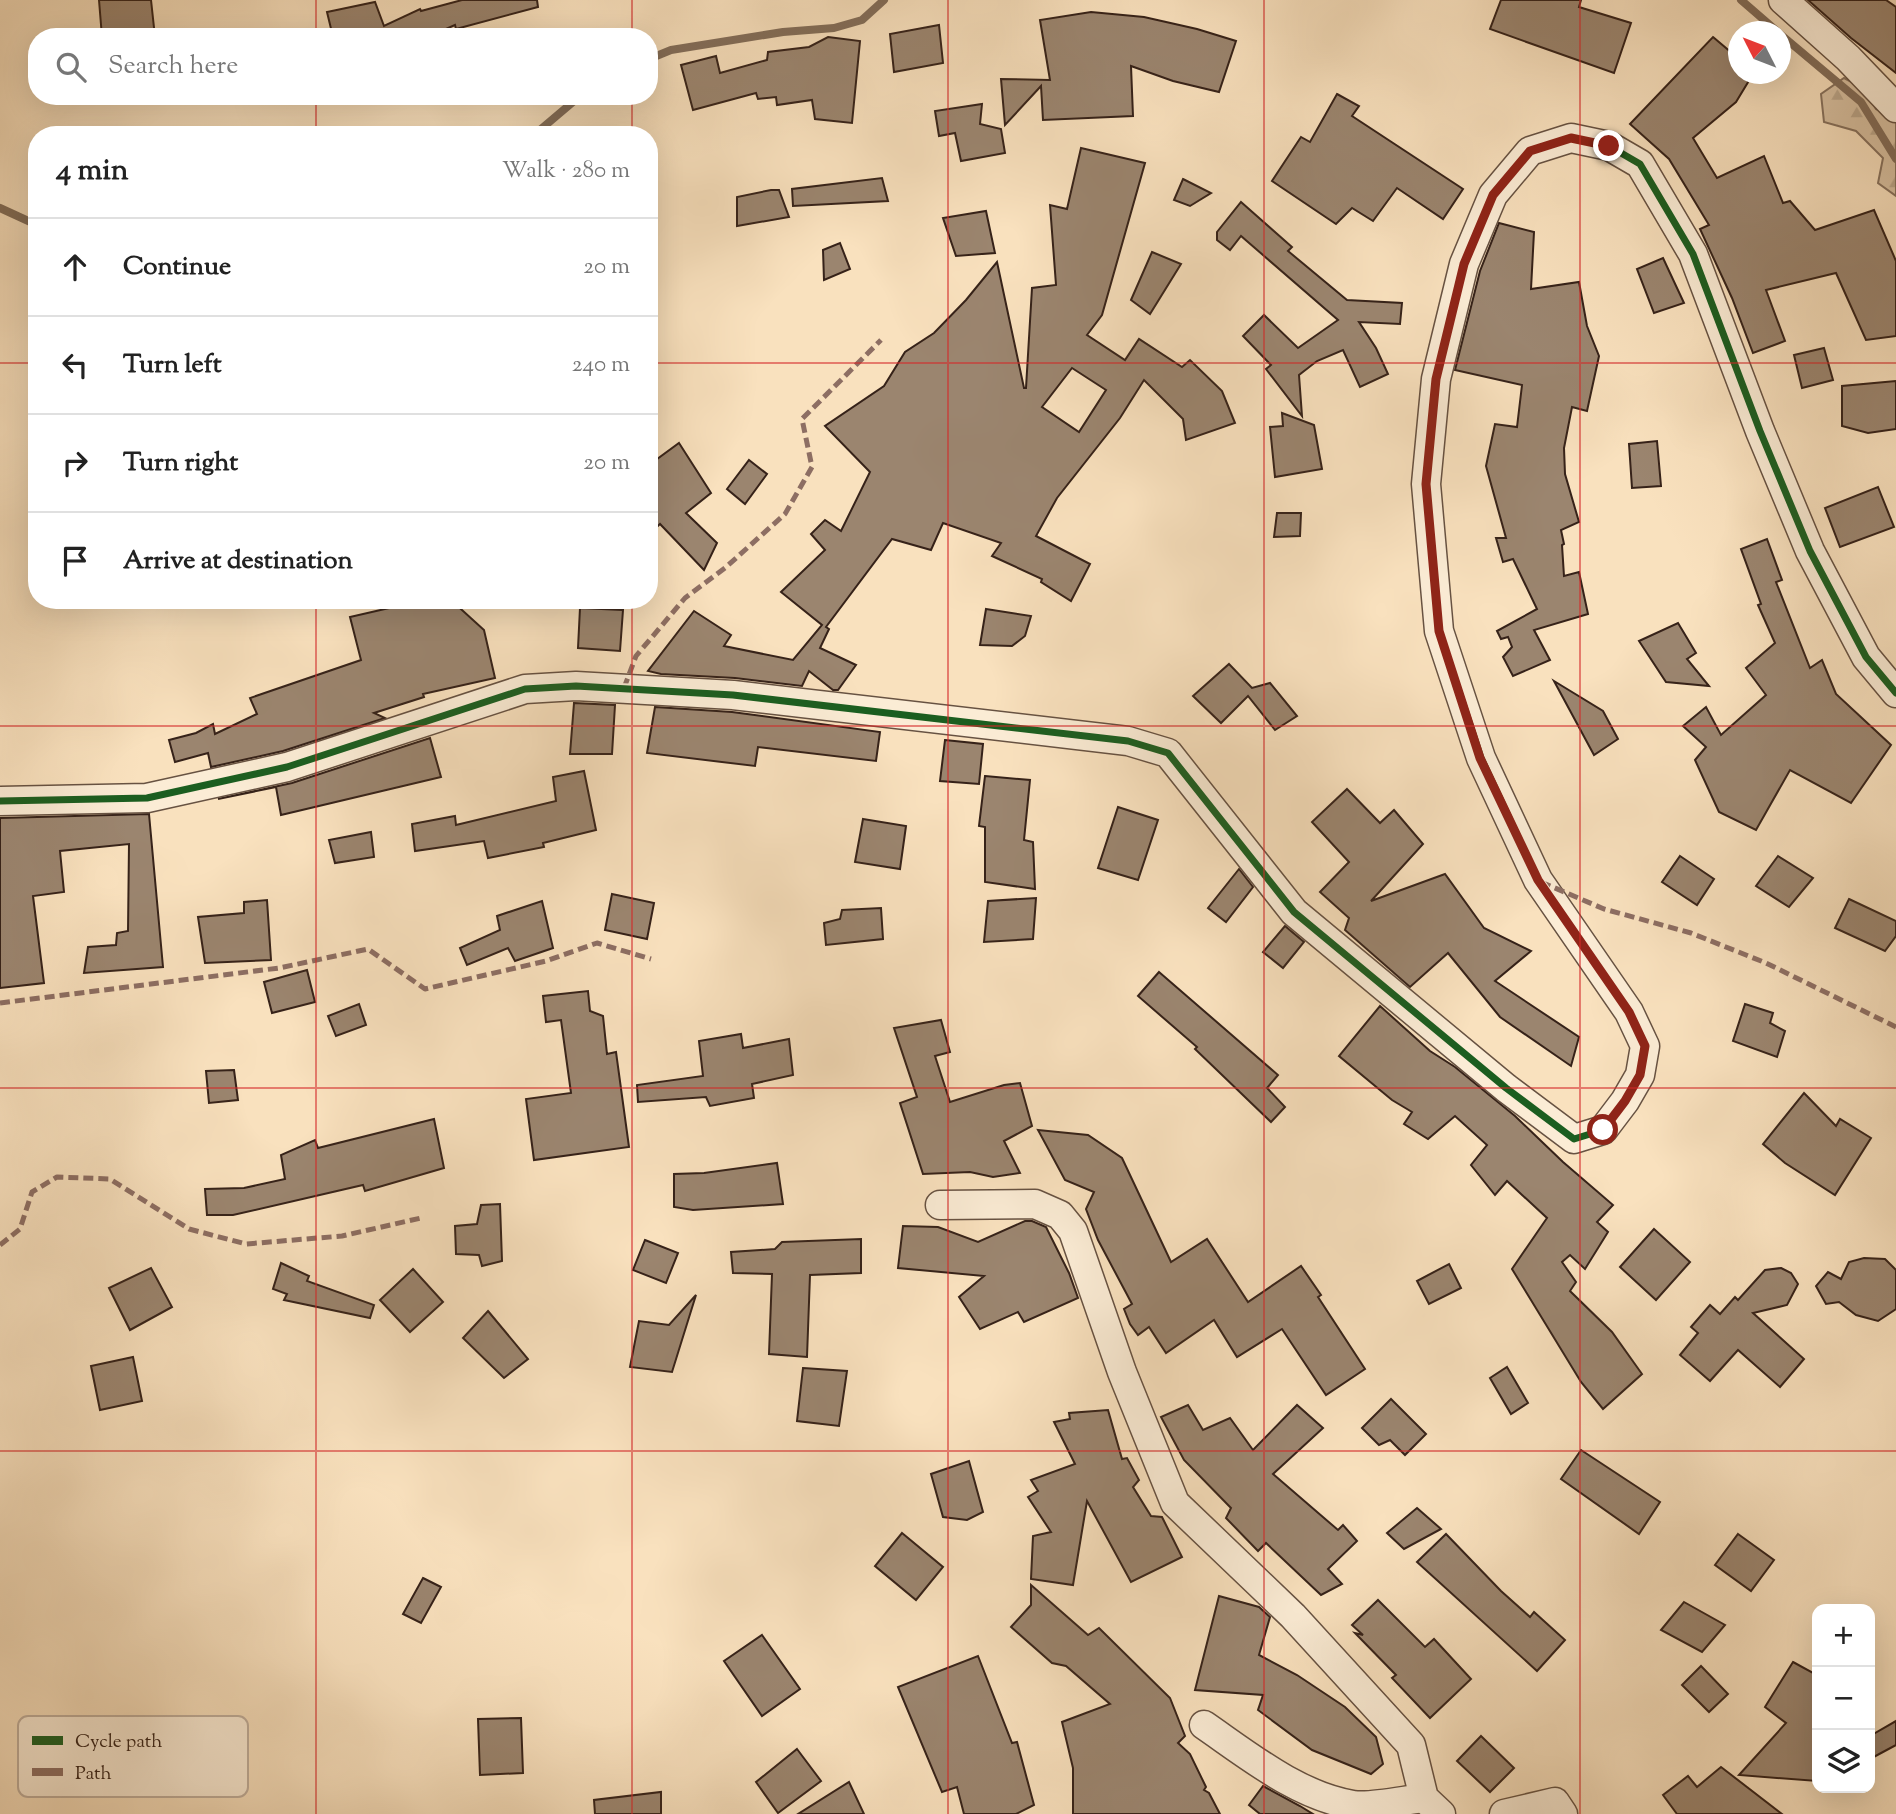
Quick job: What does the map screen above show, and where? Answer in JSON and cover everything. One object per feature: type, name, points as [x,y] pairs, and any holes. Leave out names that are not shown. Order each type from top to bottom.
[{"type":"street","points":[[1783,0],[1848,58],[1896,108]]},
{"type":"street","points":[[0,801],[147,798],[287,767],[526,689],[576,686],[733,695],[1128,741],[1168,753],[1294,912],[1506,1087],[1574,1139],[1603,1130],[1640,1075],[1645,1046],[1629,1012],[1538,880],[1480,758],[1439,631],[1426,484],[1436,379],[1469,252],[1493,195],[1518,163],[1530,151],[1571,138],[1609,146],[1640,164],[1686,243],[1721,324],[1760,431],[1810,551],[1866,657],[1896,694]]},
{"type":"street","points":[[940,1205],[1035,1204],[1060,1215],[1073,1231],[1122,1372],[1175,1503],[1293,1616],[1411,1745],[1432,1806],[1354,1810],[1313,1794],[1252,1758],[1204,1725]]},
{"type":"street","points":[[1504,1814],[1555,1802],[1563,1814]]},
{"type":"green space","points":[[1844,78],[1863,88],[1876,109],[1894,119],[1896,123],[1896,196],[1878,183],[1883,158],[1856,131],[1824,122],[1821,94]]},
{"type":"building","points":[[99,0],[151,0],[154,28],[101,28]]},
{"type":"building","points":[[462,0],[537,0],[538,7],[460,28],[456,28],[455,25],[448,28],[331,28],[327,12],[375,2],[384,26],[420,9],[421,11]]},
{"type":"building","points":[[1501,0],[1581,0],[1579,7],[1631,23],[1614,73],[1490,29]]},
{"type":"building","points":[[1808,0],[1886,0],[1896,7],[1896,73],[1851,38]]},
{"type":"building","points":[[1091,12],[1144,17],[1236,41],[1219,92],[1173,81],[1131,66],[1133,116],[1043,120],[1041,86],[1005,125],[1001,79],[1050,80],[1040,20]]},
{"type":"building","points":[[939,25],[943,63],[894,72],[890,34]]},
{"type":"building","points":[[828,37],[860,41],[852,123],[815,119],[812,100],[777,105],[776,97],[758,99],[756,93],[693,110],[681,65],[716,56],[720,73],[767,60],[768,52],[809,47]]},
{"type":"building","points":[[1713,37],[1728,50],[1728,84],[1747,84],[1736,102],[1693,138],[1717,178],[1764,156],[1783,203],[1790,201],[1815,230],[1874,210],[1896,261],[1896,336],[1866,340],[1836,273],[1766,290],[1785,341],[1753,353],[1732,298],[1700,229],[1709,225],[1669,159],[1630,124]]},
{"type":"building","points":[[1337,94],[1359,106],[1352,116],[1463,189],[1443,219],[1397,188],[1373,221],[1352,208],[1336,224],[1272,181],[1301,137],[1310,142]]},
{"type":"building","points":[[982,104],[980,124],[1001,129],[1005,153],[961,161],[955,133],[939,136],[935,111]]},
{"type":"building","points":[[1081,148],[1145,163],[1102,315],[1087,335],[1125,360],[1139,339],[1182,367],[1190,360],[1222,391],[1235,423],[1186,440],[1183,419],[1144,380],[1120,418],[1057,498],[1036,536],[1090,564],[1071,601],[1041,582],[1042,579],[992,556],[1001,543],[943,523],[931,550],[892,539],[826,627],[829,629],[820,648],[856,665],[838,690],[833,690],[809,671],[802,686],[648,671],[694,611],[731,635],[724,646],[793,660],[822,625],[781,592],[825,550],[811,534],[825,520],[841,531],[870,472],[825,426],[884,386],[905,352],[934,333],[997,262],[1026,388],[1032,288],[1056,285],[1050,205],[1067,209]],"holes":[[[1072,368],[1106,390],[1079,432],[1042,407]]]},
{"type":"building","points":[[882,178],[888,201],[793,206],[792,189]]},
{"type":"building","points":[[1183,179],[1211,193],[1190,206],[1174,200]]},
{"type":"building","points":[[779,190],[789,217],[737,226],[737,197]]},
{"type":"building","points":[[1241,202],[1292,247],[1288,251],[1347,300],[1402,303],[1400,324],[1359,322],[1376,348],[1388,374],[1360,387],[1343,350],[1317,361],[1299,375],[1302,416],[1266,369],[1271,365],[1243,336],[1264,315],[1298,348],[1338,320],[1241,236],[1230,250],[1217,240],[1217,232]]},
{"type":"building","points":[[986,211],[995,253],[956,256],[943,218]]},
{"type":"building","points":[[1499,223],[1534,232],[1531,289],[1579,282],[1587,326],[1599,356],[1587,411],[1572,407],[1564,448],[1565,474],[1579,522],[1561,530],[1564,576],[1579,572],[1588,614],[1534,630],[1550,660],[1513,676],[1503,657],[1512,647],[1508,637],[1501,639],[1497,631],[1537,609],[1513,559],[1503,562],[1496,538],[1506,538],[1486,466],[1495,424],[1517,427],[1522,385],[1455,370],[1480,271]]},
{"type":"building","points":[[840,243],[850,269],[824,280],[823,250]]},
{"type":"building","points":[[1152,252],[1181,264],[1150,314],[1131,300]]},
{"type":"building","points":[[1663,258],[1684,303],[1654,313],[1637,269]]},
{"type":"building","points":[[1824,348],[1833,380],[1802,388],[1794,355]]},
{"type":"building","points":[[1896,381],[1896,429],[1868,433],[1842,426],[1842,386]]},
{"type":"building","points":[[1282,413],[1314,425],[1322,469],[1275,477],[1270,427],[1283,426]]},
{"type":"building","points":[[1657,441],[1661,486],[1632,488],[1629,444]]},
{"type":"building","points":[[679,443],[711,493],[686,513],[717,543],[704,570],[660,524],[658,526],[658,458]]},
{"type":"building","points":[[749,460],[767,474],[745,504],[727,489]]},
{"type":"building","points":[[1878,487],[1894,527],[1840,547],[1825,508]]},
{"type":"building","points":[[1277,513],[1301,513],[1300,536],[1274,537]]},
{"type":"building","points":[[1767,539],[1782,580],[1776,582],[1810,668],[1822,660],[1836,694],[1891,745],[1851,803],[1790,770],[1756,830],[1719,812],[1695,760],[1706,747],[1683,726],[1706,707],[1721,735],[1766,695],[1746,668],[1775,643],[1758,605],[1761,604],[1741,549]]},
{"type":"building","points":[[385,609],[461,609],[484,630],[495,678],[423,694],[424,697],[374,713],[385,718],[283,751],[211,767],[208,753],[175,762],[169,740],[196,733],[213,724],[215,734],[257,714],[250,698],[361,660],[350,617]]},
{"type":"building","points":[[580,609],[623,610],[620,651],[578,648]]},
{"type":"building","points":[[986,609],[1031,616],[1025,636],[1012,646],[980,645]]},
{"type":"building","points":[[1678,623],[1696,653],[1687,659],[1709,686],[1666,682],[1639,641]]},
{"type":"building","points":[[1229,664],[1252,688],[1270,683],[1297,716],[1275,730],[1248,696],[1221,723],[1193,696]]},
{"type":"building","points":[[1554,681],[1603,711],[1618,739],[1594,755]]},
{"type":"building","points":[[574,703],[615,705],[612,754],[570,754]]},
{"type":"building","points":[[655,707],[732,712],[880,732],[876,761],[758,747],[755,766],[647,753]]},
{"type":"building","points":[[430,738],[441,777],[281,815],[276,787],[218,799],[292,783]]},
{"type":"building","points":[[945,740],[983,744],[979,784],[940,781]]},
{"type":"building","points":[[584,771],[596,830],[543,843],[544,847],[488,858],[484,841],[415,851],[412,824],[455,816],[456,825],[556,801],[553,777]]},
{"type":"building","points":[[985,776],[1030,780],[1024,840],[1033,842],[1035,889],[985,882],[985,827],[979,826]]},
{"type":"building","points":[[1347,789],[1380,823],[1394,810],[1423,844],[1371,901],[1445,874],[1484,928],[1531,951],[1495,981],[1579,1037],[1571,1066],[1500,1017],[1448,953],[1410,987],[1345,930],[1349,918],[1320,892],[1349,862],[1312,822]]},
{"type":"building","points":[[1118,807],[1158,820],[1138,880],[1098,868]]},
{"type":"building","points":[[149,814],[163,967],[84,973],[88,947],[116,945],[117,933],[128,931],[129,844],[60,851],[64,892],[33,896],[44,983],[0,988],[0,818]]},
{"type":"building","points":[[863,819],[906,826],[900,869],[855,862]]},
{"type":"building","points":[[371,832],[374,857],[335,863],[329,840]]},
{"type":"building","points":[[1680,856],[1714,879],[1697,905],[1662,882]]},
{"type":"building","points":[[1778,856],[1813,878],[1789,907],[1756,886]]},
{"type":"building","points":[[1239,869],[1253,887],[1226,922],[1208,908]]},
{"type":"building","points":[[612,894],[654,903],[647,939],[605,930]]},
{"type":"building","points":[[1036,898],[1033,939],[984,942],[988,901]]},
{"type":"building","points":[[1849,899],[1896,921],[1896,936],[1885,951],[1835,928]]},
{"type":"building","points":[[267,900],[271,960],[205,963],[198,917],[244,913],[244,902]]},
{"type":"building","points":[[542,901],[553,948],[515,961],[508,948],[467,965],[460,948],[500,930],[497,916]]},
{"type":"building","points":[[881,908],[883,939],[826,945],[824,923],[840,919],[842,910]]},
{"type":"building","points":[[1285,926],[1304,942],[1283,968],[1263,952]]},
{"type":"building","points":[[307,970],[315,1002],[272,1013],[264,982]]},
{"type":"building","points":[[1159,972],[1278,1075],[1267,1088],[1285,1107],[1271,1122],[1195,1049],[1197,1047],[1138,996]]},
{"type":"building","points":[[588,991],[590,1011],[603,1016],[607,1054],[616,1052],[629,1147],[534,1160],[526,1099],[571,1093],[561,1020],[546,1022],[543,996]]},
{"type":"building","points":[[359,1004],[366,1025],[336,1036],[328,1016]]},
{"type":"building","points":[[1745,1004],[1773,1013],[1770,1023],[1785,1031],[1777,1057],[1733,1041]]},
{"type":"building","points":[[1380,1006],[1430,1051],[1455,1067],[1515,1116],[1613,1205],[1597,1222],[1608,1232],[1585,1269],[1570,1255],[1562,1262],[1576,1282],[1570,1291],[1612,1332],[1642,1374],[1603,1409],[1581,1382],[1512,1269],[1547,1218],[1507,1181],[1495,1195],[1471,1165],[1487,1145],[1455,1116],[1428,1139],[1404,1124],[1412,1112],[1392,1100],[1339,1056]]},
{"type":"building","points":[[941,1020],[950,1052],[935,1056],[950,1102],[1004,1085],[1020,1083],[1032,1126],[1004,1141],[1020,1173],[993,1177],[970,1172],[923,1174],[900,1103],[917,1097],[894,1028]]},
{"type":"building","points":[[741,1034],[743,1048],[789,1039],[793,1075],[752,1084],[754,1098],[710,1106],[706,1097],[638,1102],[637,1085],[703,1076],[699,1041]]},
{"type":"building","points":[[234,1070],[238,1100],[209,1103],[206,1071]]},
{"type":"building","points":[[1804,1093],[1836,1126],[1840,1119],[1871,1138],[1835,1195],[1785,1163],[1763,1144]]},
{"type":"building","points":[[434,1119],[444,1168],[365,1191],[363,1185],[233,1215],[207,1215],[205,1189],[244,1188],[285,1179],[281,1155],[315,1140],[318,1148]]},
{"type":"building","points":[[1038,1130],[1088,1135],[1122,1158],[1171,1262],[1207,1239],[1248,1302],[1301,1266],[1365,1369],[1326,1395],[1282,1329],[1237,1357],[1214,1320],[1166,1353],[1149,1327],[1138,1335],[1124,1309],[1132,1304],[1098,1240],[1086,1209],[1094,1192],[1065,1180]]},
{"type":"building","points":[[777,1163],[783,1204],[693,1210],[674,1207],[674,1174],[704,1173]]},
{"type":"building","points":[[500,1204],[502,1261],[482,1266],[479,1255],[456,1254],[455,1226],[477,1224],[481,1205]]},
{"type":"building","points":[[1025,1221],[1046,1227],[1078,1298],[1024,1322],[1018,1312],[980,1329],[959,1297],[984,1276],[898,1268],[903,1226],[938,1227],[978,1242]]},
{"type":"building","points":[[1654,1229],[1690,1262],[1656,1300],[1620,1267]]},
{"type":"building","points":[[861,1239],[861,1273],[810,1275],[807,1357],[769,1354],[772,1274],[733,1273],[731,1252],[775,1249],[782,1242]]},
{"type":"building","points":[[645,1240],[678,1253],[666,1283],[633,1270]]},
{"type":"building","points":[[1864,1258],[1885,1259],[1896,1270],[1896,1309],[1878,1321],[1856,1315],[1839,1302],[1826,1304],[1816,1286],[1828,1272],[1841,1279],[1849,1262]]},
{"type":"building","points":[[281,1263],[309,1276],[307,1281],[374,1305],[370,1318],[284,1300],[287,1294],[273,1289]]},
{"type":"building","points":[[1449,1264],[1461,1288],[1429,1304],[1417,1281]]},
{"type":"building","points":[[151,1268],[172,1307],[130,1330],[109,1288]]},
{"type":"building","points":[[1781,1268],[1791,1273],[1798,1284],[1787,1305],[1753,1313],[1804,1359],[1780,1387],[1738,1350],[1710,1381],[1680,1355],[1698,1333],[1691,1327],[1710,1305],[1720,1314],[1735,1297],[1738,1300],[1765,1270]]},
{"type":"building","points":[[413,1269],[443,1302],[410,1332],[380,1300]]},
{"type":"building","points":[[696,1295],[672,1372],[630,1367],[639,1321],[669,1325]]},
{"type":"building","points":[[488,1311],[528,1359],[504,1378],[463,1338]]},
{"type":"building","points":[[133,1357],[142,1401],[100,1410],[91,1366]]},
{"type":"building","points":[[1507,1367],[1528,1403],[1511,1414],[1490,1378]]},
{"type":"building","points":[[803,1368],[847,1371],[839,1426],[797,1421]]},
{"type":"building","points":[[1391,1399],[1426,1434],[1405,1455],[1390,1440],[1379,1445],[1362,1428]]},
{"type":"building","points":[[1188,1405],[1203,1430],[1230,1418],[1253,1450],[1297,1405],[1323,1428],[1273,1474],[1338,1530],[1343,1525],[1357,1541],[1328,1569],[1342,1584],[1321,1595],[1266,1543],[1258,1551],[1226,1518],[1231,1508],[1184,1460],[1161,1417]]},
{"type":"building","points":[[1108,1410],[1122,1459],[1127,1458],[1139,1480],[1133,1487],[1151,1516],[1162,1517],[1182,1557],[1131,1582],[1087,1501],[1073,1585],[1031,1579],[1033,1536],[1051,1532],[1028,1497],[1038,1491],[1031,1480],[1075,1464],[1054,1422],[1070,1419],[1069,1413]]},
{"type":"building","points":[[1581,1450],[1660,1502],[1639,1534],[1561,1479]]},
{"type":"building","points":[[969,1461],[983,1512],[967,1520],[943,1517],[931,1474]]},
{"type":"building","points":[[1417,1508],[1441,1529],[1404,1549],[1387,1533]]},
{"type":"building","points":[[902,1533],[943,1567],[916,1600],[875,1566]]},
{"type":"building","points":[[1446,1534],[1530,1617],[1534,1612],[1565,1640],[1537,1671],[1417,1562]]},
{"type":"building","points":[[1738,1534],[1774,1560],[1751,1591],[1715,1565]]},
{"type":"building","points":[[423,1578],[441,1587],[421,1623],[403,1614]]},
{"type":"building","points":[[1031,1585],[1088,1635],[1099,1628],[1170,1698],[1185,1736],[1178,1743],[1190,1754],[1206,1787],[1204,1790],[1209,1793],[1220,1814],[1073,1814],[1073,1768],[1062,1722],[1110,1704],[1066,1666],[1052,1663],[1011,1627],[1031,1605]]},
{"type":"building","points":[[1219,1596],[1259,1607],[1270,1617],[1259,1655],[1297,1675],[1345,1707],[1376,1737],[1383,1764],[1371,1774],[1312,1750],[1258,1710],[1263,1695],[1195,1690]]},
{"type":"building","points":[[1378,1600],[1425,1647],[1434,1639],[1471,1679],[1430,1718],[1392,1678],[1396,1675],[1355,1633],[1363,1635],[1352,1625]]},
{"type":"building","points":[[1684,1602],[1725,1625],[1702,1652],[1661,1630]]},
{"type":"building","points":[[762,1635],[800,1689],[762,1716],[724,1661]]},
{"type":"building","points":[[978,1656],[1012,1743],[1017,1742],[1034,1805],[1016,1814],[964,1814],[957,1787],[942,1792],[898,1687]]},
{"type":"building","points":[[1793,1662],[1812,1672],[1812,1781],[1739,1775],[1786,1723],[1765,1707]]},
{"type":"building","points":[[1701,1666],[1728,1694],[1709,1712],[1682,1685]]},
{"type":"building","points":[[521,1718],[523,1773],[480,1775],[478,1719]]},
{"type":"building","points":[[1896,1721],[1896,1745],[1875,1756],[1875,1733]]},
{"type":"building","points":[[1481,1736],[1514,1768],[1490,1792],[1457,1761]]},
{"type":"building","points":[[797,1749],[821,1781],[778,1813],[756,1782]]},
{"type":"building","points":[[1721,1767],[1782,1814],[1677,1814],[1663,1795],[1688,1776],[1697,1787]]},
{"type":"building","points":[[849,1782],[864,1814],[798,1814]]},
{"type":"building","points":[[1263,1786],[1313,1814],[1260,1814],[1249,1805]]},
{"type":"building","points":[[661,1792],[661,1814],[595,1814],[594,1800]]},
{"type":"waterway","points":[[658,55],[671,50],[783,32],[834,28],[862,20],[884,0]]},
{"type":"waterway","points":[[1741,0],[1765,21]]},
{"type":"waterway","points":[[1791,43],[1861,102],[1896,159]]},
{"type":"waterway","points":[[545,126],[569,105]]},
{"type":"waterway","points":[[0,208],[28,221]]},
{"type":"marked path","points":[[624,688],[636,656],[685,598],[725,568],[785,514],[812,467],[802,419],[881,340]]},
{"type":"marked path","points":[[1541,882],[1604,909],[1691,933],[1766,963],[1896,1027]]},
{"type":"marked path","points":[[0,1003],[279,968],[368,949],[425,989],[546,961],[597,943],[651,959]]},
{"type":"marked path","points":[[0,1245],[20,1229],[32,1192],[57,1177],[110,1179],[189,1229],[246,1244],[342,1236],[421,1218]]},
{"type":"cycle path","points":[[0,801],[147,798],[287,767],[525,689],[576,686],[733,695],[1128,741],[1168,753],[1294,912],[1506,1088],[1574,1139],[1603,1130],[1640,1075],[1645,1046],[1629,1012],[1538,880],[1481,758],[1439,631],[1426,484],[1436,379],[1464,264],[1493,195],[1530,151],[1571,138],[1609,146],[1640,164],[1693,254],[1760,431],[1810,551],[1866,657],[1896,693]]},
{"type":"route","points":[[1603,1130],[1640,1075],[1645,1046],[1629,1012],[1538,880],[1480,758],[1439,631],[1426,484],[1436,379],[1464,264],[1493,195],[1530,151],[1571,138],[1609,146]]}]
